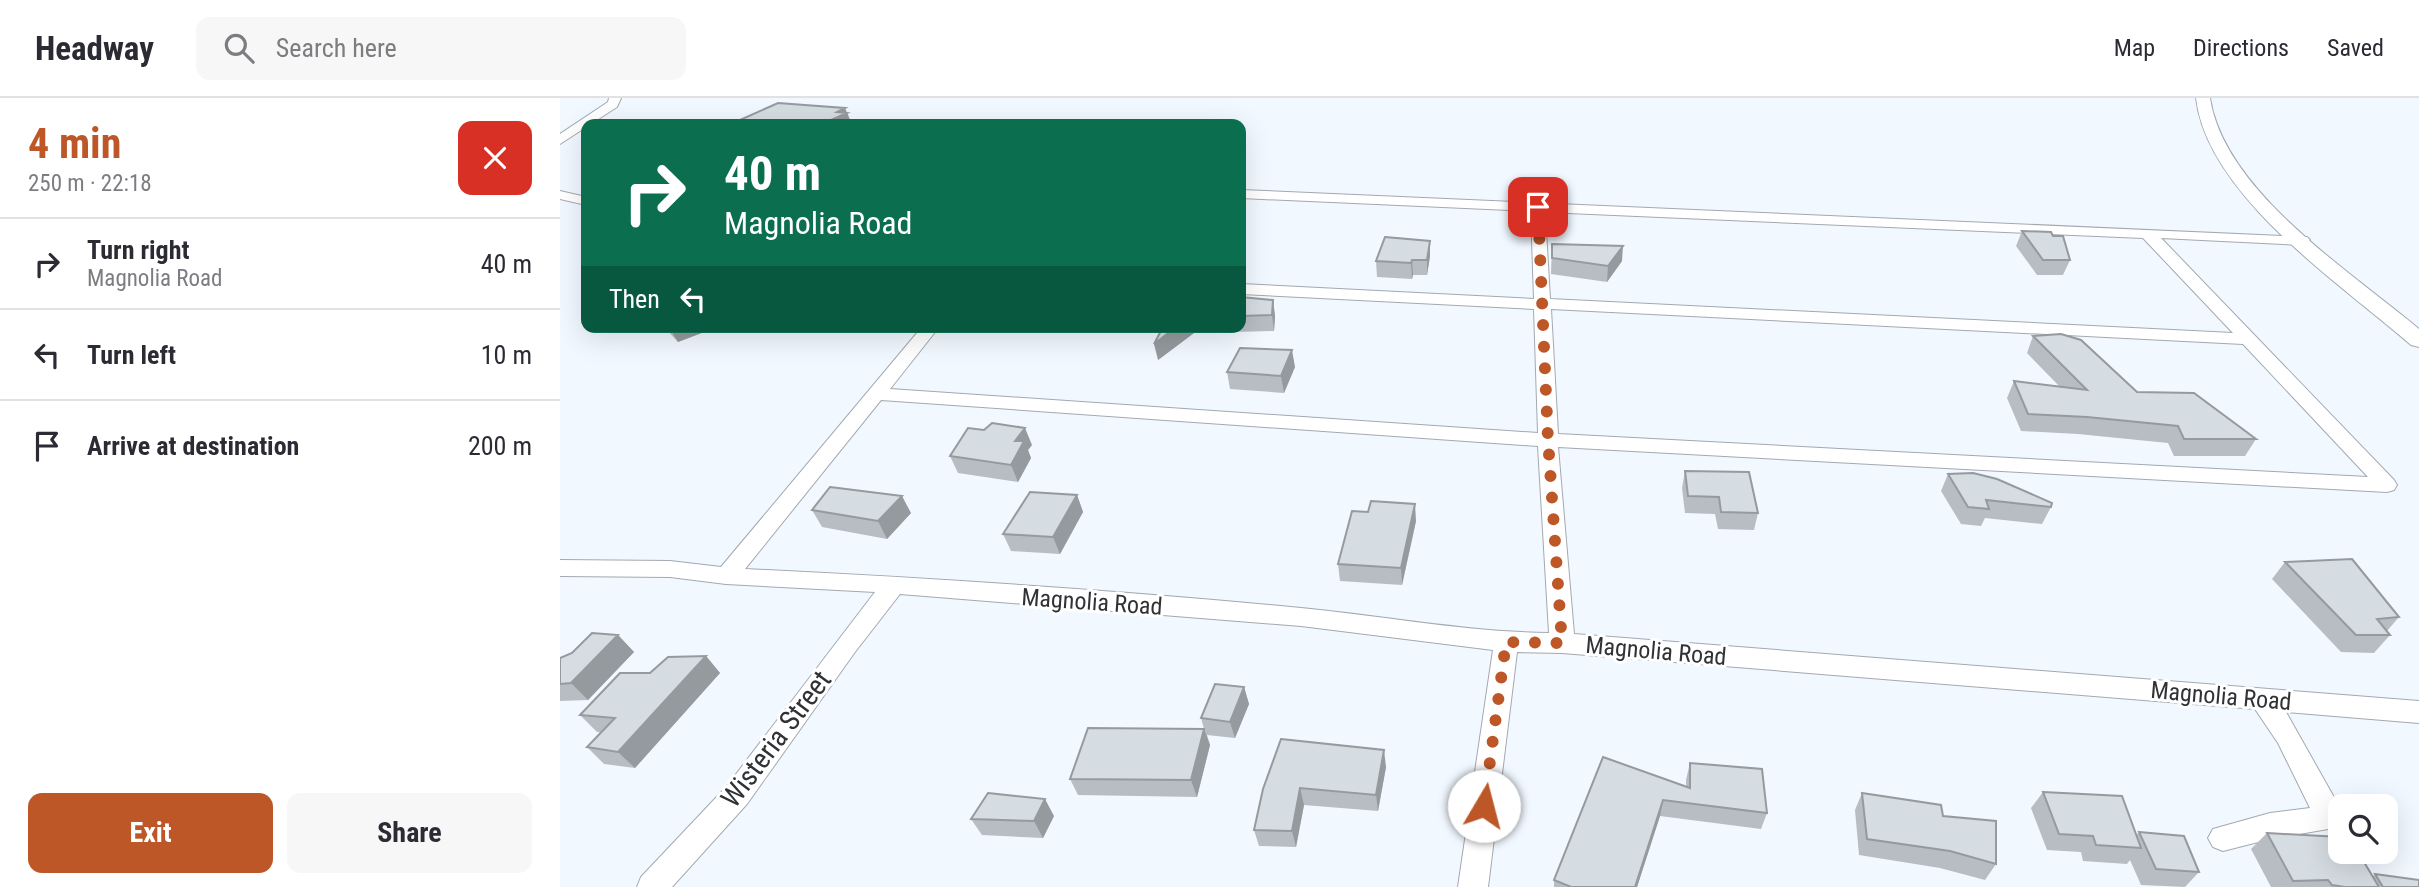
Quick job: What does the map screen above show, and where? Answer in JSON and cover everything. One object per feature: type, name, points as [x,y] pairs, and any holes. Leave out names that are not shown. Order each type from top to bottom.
[{"type":"street","points":[[591,119],[613,104],[615,98]]},
{"type":"street","points":[[2203,98],[2212,134],[2242,183],[2301,240],[2419,340]]},
{"type":"street","points":[[560,140],[581,126]]},
{"type":"street","points":[[1246,194],[1538,207],[2044,236],[2148,234],[2301,240]]},
{"type":"street","points":[[560,195],[581,200]]},
{"type":"street","points":[[1538,207],[1548,440],[1562,643]]},
{"type":"street","points":[[878,394],[1548,440],[2387,485],[2245,339],[2148,234]]},
{"type":"street","points":[[1246,289],[2245,339]]},
{"type":"street","points":[[726,576],[926,333]]},
{"type":"street","name":"Magnolia Road","points":[[560,568],[634,568],[894,585],[1301,617],[1506,642],[1562,643],[2419,712]]},
{"type":"street","name":"Wisteria Street","points":[[652,887],[737,795],[846,645],[894,585]]},
{"type":"street","points":[[1473,887],[1506,642]]},
{"type":"street","points":[[2223,838],[2270,826],[2330,818],[2287,735],[2262,699]]},
{"type":"building","points":[[778,103],[845,108],[837,112],[847,113],[833,119],[742,119]]},
{"type":"building","points":[[2022,231],[2051,232],[2053,236],[2063,236],[2070,260],[2043,260]]},
{"type":"building","points":[[1385,237],[1430,241],[1427,260],[1412,260],[1411,263],[1376,261]]},
{"type":"building","points":[[1552,244],[1623,246],[1608,266],[1552,258]]},
{"type":"building","points":[[1246,297],[1273,300],[1272,315],[1246,316]]},
{"type":"building","points":[[1160,333],[1168,333],[1154,344]]},
{"type":"building","points":[[2061,334],[2081,340],[2137,392],[2194,393],[2256,439],[2184,439],[2178,426],[2028,414],[2014,381],[2087,390],[2033,336]]},
{"type":"building","points":[[1240,348],[1292,350],[1281,376],[1227,372]]},
{"type":"building","points":[[992,423],[1025,428],[1015,441],[1024,441],[1011,465],[950,456],[968,428],[984,430]]},
{"type":"building","points":[[1685,471],[1749,472],[1758,513],[1721,512],[1719,497],[1688,496]]},
{"type":"building","points":[[1973,473],[1997,479],[2052,503],[2051,507],[1986,500],[1989,509],[1968,507],[1948,474]]},
{"type":"building","points":[[830,487],[902,496],[878,521],[812,510]]},
{"type":"building","points":[[1030,492],[1077,495],[1053,537],[1003,534]]},
{"type":"building","points":[[1371,501],[1415,504],[1401,568],[1338,564],[1352,511],[1368,512]]},
{"type":"building","points":[[2352,559],[2399,617],[2377,619],[2390,635],[2356,635],[2285,562]]},
{"type":"building","points":[[592,633],[618,635],[571,683],[560,684],[560,658],[572,653]]},
{"type":"building","points":[[706,656],[618,752],[587,747],[615,718],[580,715],[620,673],[650,673],[668,657]]},
{"type":"building","points":[[1215,684],[1244,687],[1230,722],[1201,718]]},
{"type":"building","points":[[1088,728],[1204,729],[1191,780],[1070,779]]},
{"type":"building","points":[[1281,739],[1384,750],[1376,795],[1300,788],[1292,831],[1254,830],[1263,789]]},
{"type":"building","points":[[1603,757],[1690,788],[1690,763],[1762,769],[1767,813],[1663,800],[1635,887],[1571,887],[1554,880]]},
{"type":"building","points":[[2043,792],[2122,796],[2141,848],[2096,845],[2093,836],[2059,834]]},
{"type":"building","points":[[988,793],[1045,799],[1034,821],[971,819]]},
{"type":"building","points":[[1862,793],[1941,805],[1943,816],[1996,821],[1996,864],[1950,851],[1867,839]]},
{"type":"building","points":[[2139,832],[2184,836],[2199,872],[2156,869]]},
{"type":"building","points":[[2267,833],[2328,836],[2328,864],[2365,864],[2379,887],[2345,887],[2332,885],[2328,880],[2293,881]]},
{"type":"building","points":[[2375,874],[2419,880],[2419,887],[2383,887]]},
{"type":"route","points":[[1484,806],[1506,642],[1562,643],[1548,440],[1538,207]]}]
